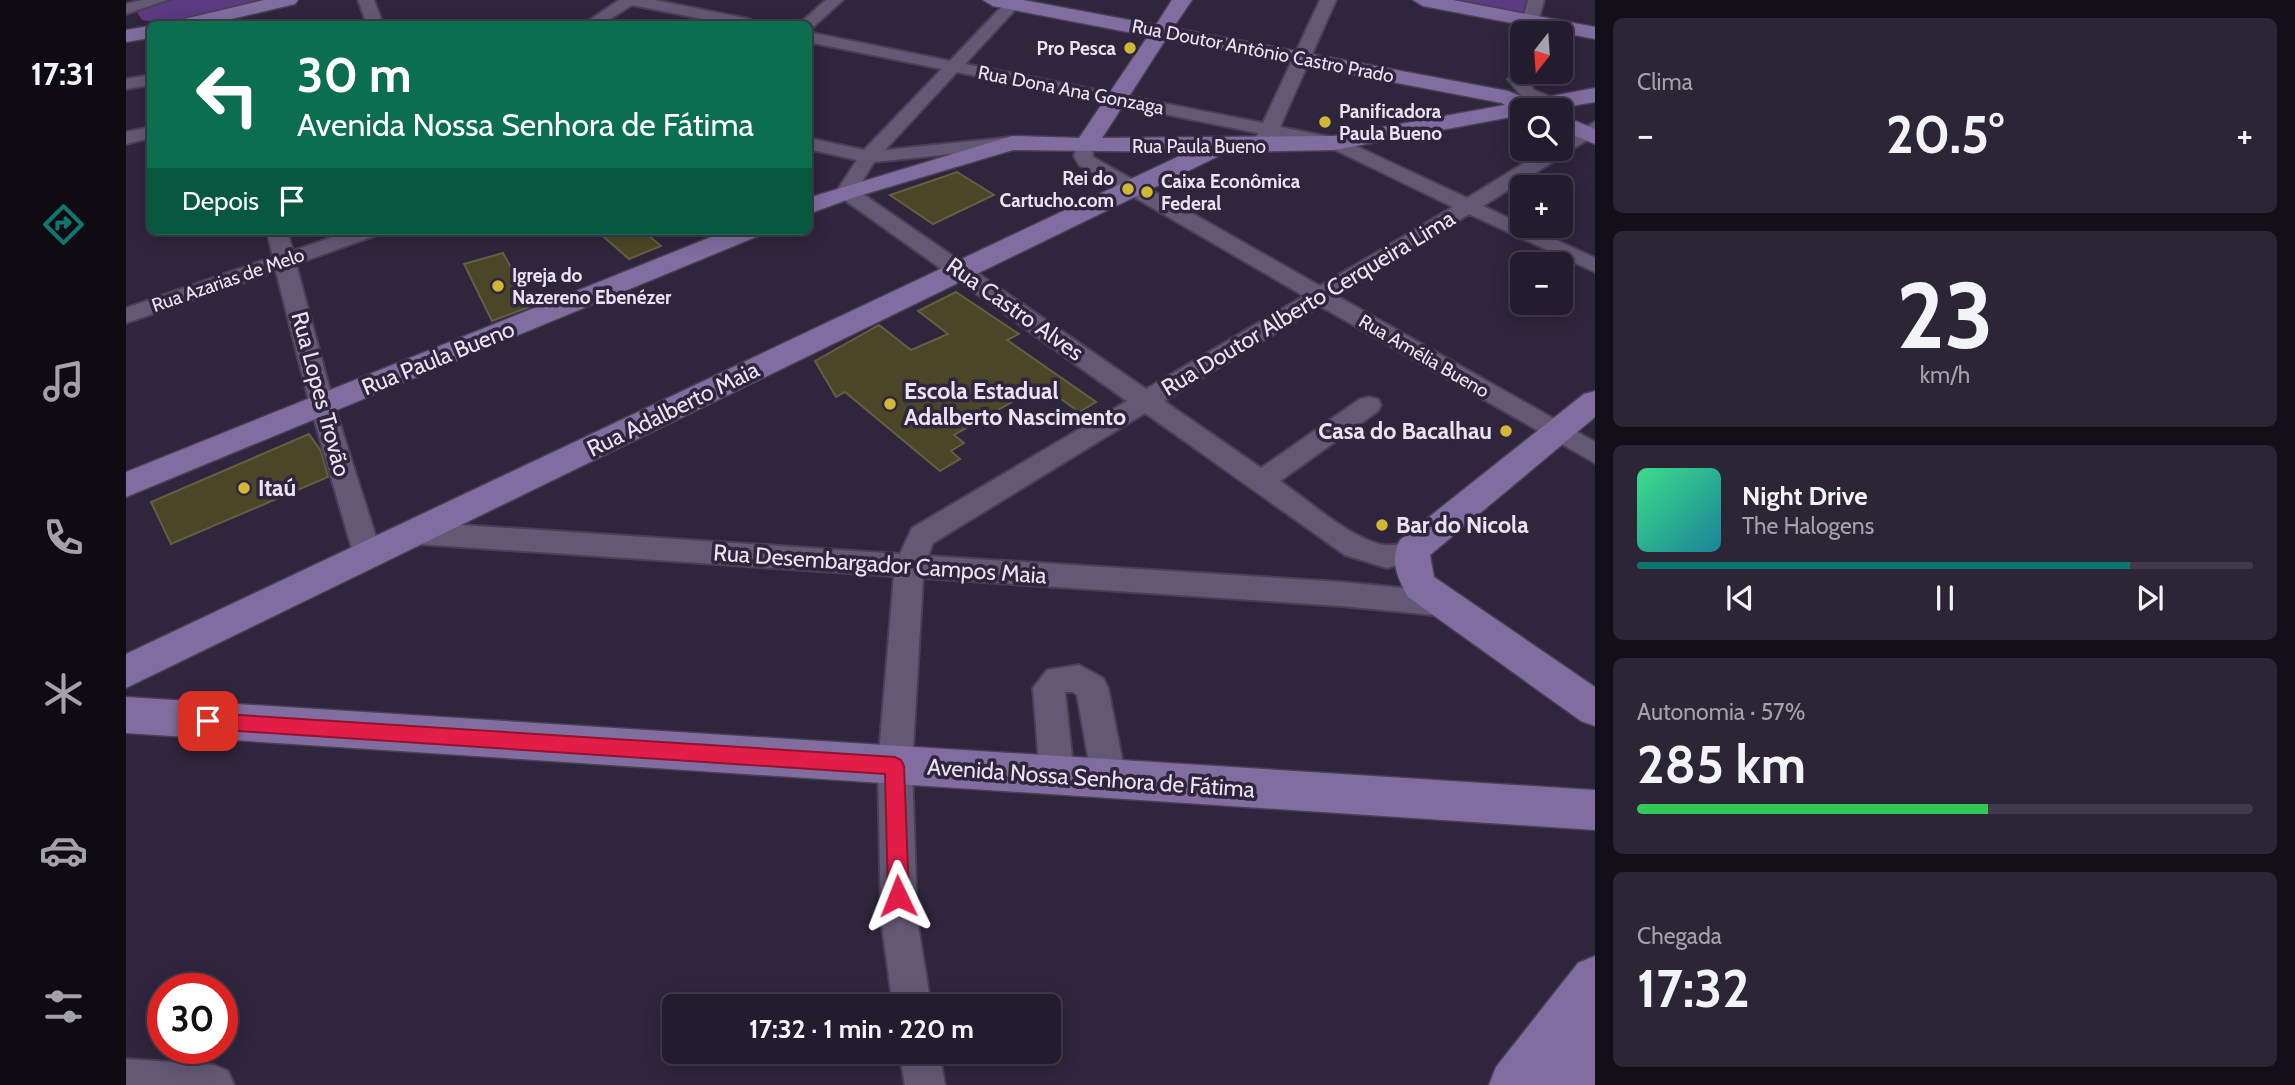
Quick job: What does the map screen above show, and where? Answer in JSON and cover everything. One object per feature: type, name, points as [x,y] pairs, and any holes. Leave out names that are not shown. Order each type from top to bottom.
[{"type":"main road","points":[[206,21],[288,0]]},
{"type":"main road","points":[[1085,146],[1182,0]]},
{"type":"main road","points":[[1423,0],[1510,22]]},
{"type":"main road","name":"Rua Doutor Antônio Castro Prado","points":[[1007,1],[1304,58],[1510,80]]},
{"type":"main road","points":[[1573,31],[1595,33]]},
{"type":"main road","points":[[126,36],[147,32]]},
{"type":"main road","name":"Rua Paula Bueno","points":[[1573,106],[1595,95]]},
{"type":"main road","name":"Rua Paula Bueno","points":[[812,205],[846,192],[1012,143],[1220,146],[1266,137],[1334,143],[1510,114]]},
{"type":"main road","points":[[1573,121],[1592,132]]},
{"type":"main road","name":"Rua Adalberto Maia","points":[[126,672],[1220,146]]},
{"type":"main road","name":"Rua Paula Bueno","points":[[126,485],[739,235]]},
{"type":"main road","points":[[1595,401],[1412,550],[1415,575],[1421,587],[1595,709]]},
{"type":"main road","name":"Avenida Nossa Senhora de Fátima","points":[[126,715],[1595,810]]},
{"type":"main road","points":[[1514,1085],[1595,980]]},
{"type":"main road","points":[[1564,1085],[1595,1046]]},
{"type":"street","points":[[126,9],[159,0]]},
{"type":"street","points":[[366,0],[374,21]]},
{"type":"street","points":[[597,21],[630,0],[734,21]]},
{"type":"street","points":[[810,21],[835,0]]},
{"type":"street","points":[[1266,137],[1328,0]]},
{"type":"street","points":[[1531,21],[1536,0]]},
{"type":"street","points":[[846,192],[868,157],[954,68],[1007,1]]},
{"type":"street","points":[[126,19],[147,25]]},
{"type":"street","name":"Rua Dona Ana Gonzaga","points":[[812,38],[1115,99],[1266,137]]},
{"type":"street","points":[[126,85],[147,81]]},
{"type":"street","points":[[1517,84],[1534,98]]},
{"type":"street","name":"Rua Doutor Alberto Cerqueira Lima","points":[[910,994],[899,919],[895,766],[909,566],[922,536],[1592,132]]},
{"type":"street","points":[[126,138],[147,134]]},
{"type":"street","points":[[812,144],[868,157],[1012,143]]},
{"type":"street","points":[[1334,143],[1595,266]]},
{"type":"street","name":"Rua Amélia Bueno","points":[[1085,146],[1083,156],[1086,161],[1595,454]]},
{"type":"street","name":"Rua Castro Alves","points":[[846,192],[1355,547],[1387,557],[1412,550]]},
{"type":"street","name":"Rua Lopes Trovão","points":[[278,235],[322,405],[368,556]]},
{"type":"street","name":"Rua Azarias de Melo","points":[[126,316],[359,235]]},
{"type":"street","points":[[1262,481],[1370,405]]},
{"type":"street","name":"Rua Desembargador Campos Maia","points":[[417,533],[1342,594]]},
{"type":"street","points":[[1342,594],[1356,591],[1366,575],[1355,547]]},
{"type":"street","points":[[1342,594],[1443,604]]},
{"type":"street","points":[[1057,776],[1049,688],[1058,679],[1079,678],[1092,688],[1109,779]]},
{"type":"street","points":[[921,1064],[925,1085]]},
{"type":"street","points":[[126,1079],[214,1085]]},
{"type":"shaded area","points":[[171,0],[276,0],[184,21],[142,20],[136,11]]},
{"type":"shaded area","points":[[1428,0],[1535,0],[1527,19]]},
{"type":"building","points":[[957,172],[994,195],[933,224],[890,195]]},
{"type":"building","points":[[602,235],[648,235],[661,246],[629,259]]},
{"type":"building","name":"Igreja do Nazereno Ebenézer","points":[[503,253],[532,306],[492,321],[464,264]]},
{"type":"building","points":[[956,292],[1019,334],[1007,340],[1096,402],[1079,412],[1042,385],[954,435],[964,443],[951,451],[960,459],[940,471],[845,392],[836,397],[815,361],[879,325],[911,350],[948,334],[918,311]]},
{"type":"building","name":"Itaú","points":[[309,434],[321,451],[328,477],[171,544],[151,502]]},
{"type":"place","name":"Pro Pesca","points":[[1130,48]]},
{"type":"place","name":"Panificadora Paula Bueno","points":[[1325,122]]},
{"type":"place","name":"Rei do Cartucho.com","points":[[1128,189]]},
{"type":"place","name":"Caixa Econômica Federal","points":[[1147,192]]},
{"type":"place","name":"Igreja do Nazereno Ebenézer","points":[[498,286]]},
{"type":"place","name":"Escola Estadual Adalberto Nascimento","points":[[890,404]]},
{"type":"place","name":"Casa do Bacalhau","points":[[1506,431]]},
{"type":"place","name":"Itaú","points":[[244,488]]},
{"type":"place","name":"Bar do Nicola","points":[[1382,525]]},
{"type":"route","points":[[208,721],[895,766],[898,896]]}]
